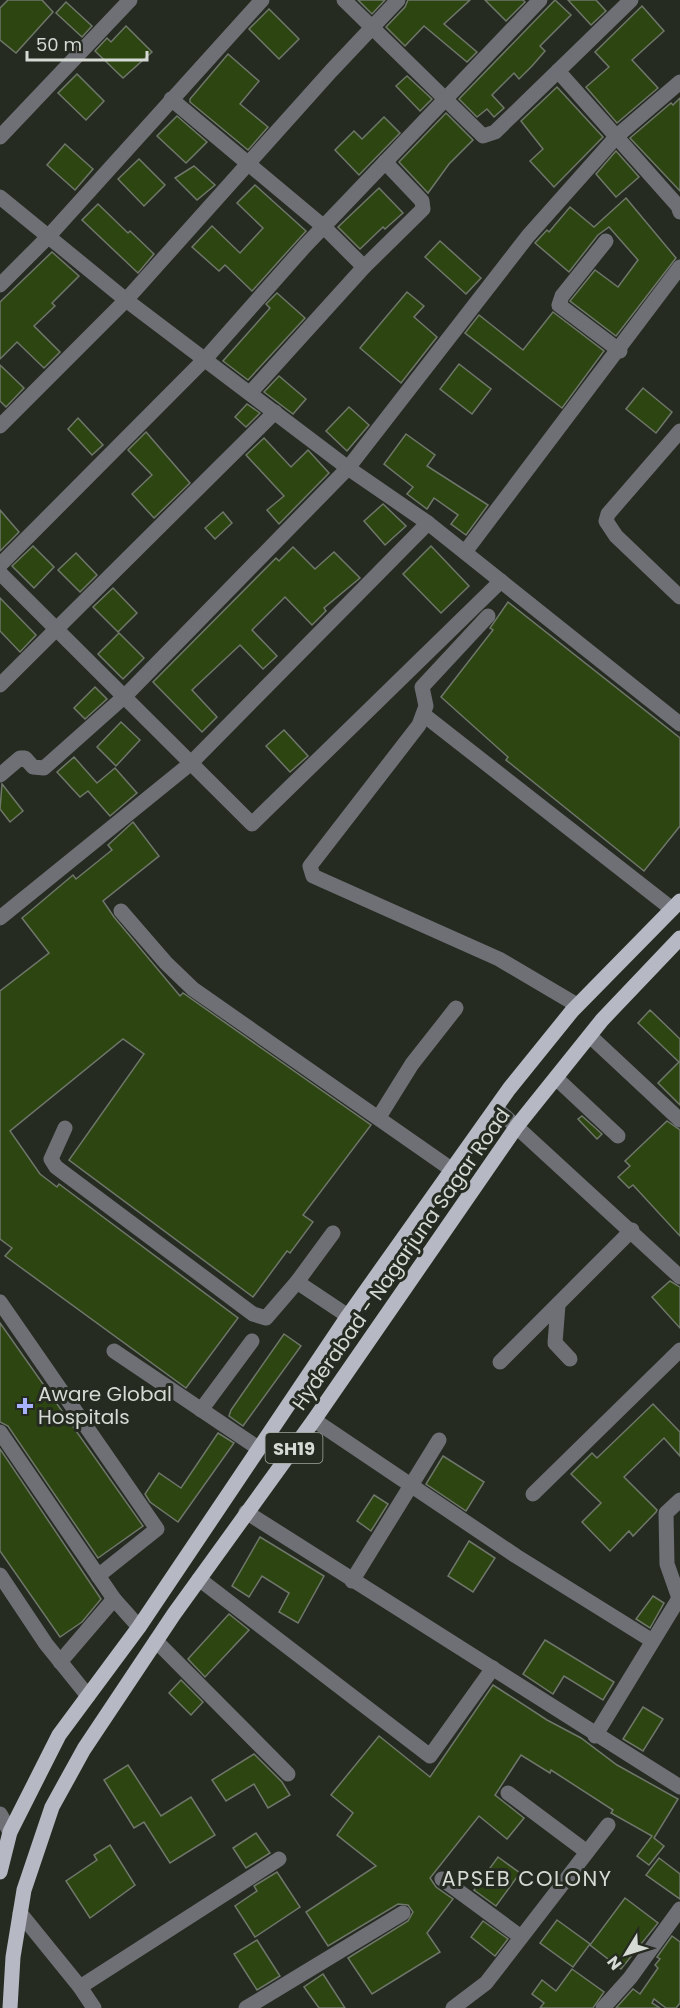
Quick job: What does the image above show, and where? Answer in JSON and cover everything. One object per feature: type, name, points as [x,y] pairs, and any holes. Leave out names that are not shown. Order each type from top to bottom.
[{"type":"main road","name":"Hyderabad - Nagarjuna Sagar Road","points":[[0,1872],[10,1832],[59,1735],[139,1627],[348,1316],[451,1169],[577,1005],[676,905]]},
{"type":"main road","name":"Hyderabad - Nagarjuna Sagar Road","points":[[10,2008],[20,1913],[36,1848],[52,1807],[84,1749],[199,1579],[314,1420],[518,1126],[590,1036],[678,945]]},
{"type":"street","points":[[0,137],[130,0]]},
{"type":"street","points":[[0,285],[47,238],[262,0]]},
{"type":"street","points":[[344,0],[446,97],[477,132],[489,136],[631,0]]},
{"type":"street","points":[[0,426],[126,300],[398,0]]},
{"type":"street","points":[[0,565],[206,358],[324,227],[540,0]]},
{"type":"street","points":[[558,71],[679,208]]},
{"type":"street","points":[[0,775],[20,758],[25,758],[33,767],[44,768],[125,696],[348,468],[528,236],[617,136],[680,82]]},
{"type":"street","points":[[171,99],[324,227],[364,267]]},
{"type":"street","points":[[250,393],[364,267],[423,209],[422,201],[385,162]]},
{"type":"street","points":[[0,197],[47,238],[126,300],[206,358],[348,468],[428,523],[680,724]]},
{"type":"street","points":[[606,241],[562,296],[559,305],[620,351]]},
{"type":"street","points":[[465,552],[620,351],[680,267]]},
{"type":"street","points":[[0,685],[275,412]]},
{"type":"street","points":[[680,431],[609,514],[606,521],[616,536],[680,597]]},
{"type":"street","points":[[0,918],[190,764],[428,523]]},
{"type":"street","points":[[0,573],[252,825],[501,581]]},
{"type":"street","points":[[488,616],[422,687],[424,715],[310,866],[313,876],[499,959],[577,1005]]},
{"type":"street","points":[[424,715],[676,905]]},
{"type":"street","points":[[121,912],[166,963],[193,989],[451,1169]]},
{"type":"street","points":[[379,1117],[412,1064],[456,1008]]},
{"type":"street","points":[[590,1036],[680,1120]]},
{"type":"street","points":[[556,1078],[618,1137]]},
{"type":"street","points":[[496,1108],[632,1230],[680,1277]]},
{"type":"street","points":[[65,1128],[51,1159],[56,1167],[253,1314],[266,1318],[297,1282],[333,1233]]},
{"type":"street","points":[[500,1362],[632,1230]]},
{"type":"street","points":[[297,1282],[348,1316]]},
{"type":"street","points":[[0,1302],[158,1529],[98,1576]]},
{"type":"street","points":[[558,1305],[555,1343],[570,1359]]},
{"type":"street","points":[[201,1410],[252,1341]]},
{"type":"street","points":[[533,1494],[680,1350]]},
{"type":"street","points":[[114,1351],[258,1448]]},
{"type":"street","points":[[314,1420],[410,1487],[651,1640]]},
{"type":"street","points":[[0,1432],[114,1599],[139,1627]]},
{"type":"street","points":[[352,1581],[439,1440]]},
{"type":"street","points":[[595,1736],[651,1640],[679,1601],[667,1564],[666,1513],[680,1500]]},
{"type":"street","points":[[246,1512],[493,1668],[595,1736],[680,1787]]},
{"type":"street","points":[[0,1575],[60,1662],[88,1696]]},
{"type":"street","points":[[199,1579],[430,1756],[493,1668]]},
{"type":"street","points":[[60,1662],[114,1599]]},
{"type":"street","points":[[156,1641],[288,1774]]},
{"type":"street","points":[[508,1793],[587,1852]]},
{"type":"street","points":[[0,1814],[10,1832]]},
{"type":"street","points":[[453,2008],[486,1983],[608,1825]]},
{"type":"street","points":[[80,1987],[279,1859]]},
{"type":"street","points":[[441,1879],[521,1938]]},
{"type":"street","points":[[603,2008],[630,1978],[680,1909]]},
{"type":"street","points":[[246,2008],[403,1912]]},
{"type":"street","points":[[20,1913],[80,1987],[94,2008]]},
{"type":"building","points":[[8,0],[42,0],[53,12],[16,53],[0,40],[0,8]]},
{"type":"building","points":[[358,0],[385,0],[372,14]]},
{"type":"building","points":[[408,0],[470,0],[444,24],[477,52],[467,62],[424,26],[405,46],[386,27],[405,7]]},
{"type":"building","points":[[485,0],[523,0],[525,2],[506,21]]},
{"type":"building","points":[[555,0],[571,15],[540,46],[545,51],[532,66],[519,79],[514,73],[492,95],[504,108],[494,117],[487,109],[477,117],[459,99]]},
{"type":"building","points":[[568,0],[596,0],[606,11],[591,25]]},
{"type":"building","points":[[66,2],[92,26],[82,37],[56,13]]},
{"type":"building","points":[[642,6],[664,31],[632,60],[658,88],[617,123],[586,87],[609,67],[595,52]]},
{"type":"building","points":[[269,9],[299,39],[279,59],[249,29]]},
{"type":"building","points":[[126,26],[152,52],[123,78],[95,51],[107,38],[111,42]]},
{"type":"building","points":[[228,54],[259,81],[240,104],[268,127],[248,150],[190,102],[190,99]]},
{"type":"building","points":[[77,74],[104,101],[86,120],[58,93]]},
{"type":"building","points":[[407,76],[432,99],[420,111],[396,86]]},
{"type":"building","points":[[557,87],[603,137],[554,187],[530,161],[543,149],[521,121]]},
{"type":"building","points":[[680,98],[680,191],[630,138]]},
{"type":"building","points":[[446,113],[473,140],[449,164],[428,193],[399,162]]},
{"type":"building","points":[[177,116],[207,142],[186,163],[157,136]]},
{"type":"building","points":[[384,117],[400,133],[359,175],[335,150],[354,131],[362,139]]},
{"type":"building","points":[[65,144],[93,169],[75,190],[47,165]]},
{"type":"building","points":[[616,151],[639,177],[616,197],[596,174]]},
{"type":"building","points":[[139,159],[165,185],[144,206],[118,179]]},
{"type":"building","points":[[194,166],[215,185],[197,200],[175,178]]},
{"type":"building","points":[[255,185],[306,231],[252,291],[225,265],[219,271],[192,247],[212,226],[240,253],[263,228],[237,203]]},
{"type":"building","points":[[379,188],[403,213],[385,229],[383,227],[360,249],[338,227]]},
{"type":"building","points":[[626,198],[676,258],[616,336],[570,301],[595,270],[618,287],[638,260],[609,227],[598,235],[569,272],[535,243],[547,230],[549,232],[570,207],[594,227]]},
{"type":"building","points":[[98,204],[154,254],[138,273],[82,220]]},
{"type":"building","points":[[440,241],[481,278],[466,294],[425,257]]},
{"type":"building","points":[[52,252],[79,276],[52,303],[55,306],[34,326],[60,352],[44,368],[17,342],[0,359],[0,302]]},
{"type":"building","points":[[407,292],[424,306],[414,317],[437,337],[401,383],[360,348]]},
{"type":"building","points":[[277,293],[305,318],[248,380],[223,361],[270,308],[266,304]]},
{"type":"building","points":[[553,312],[604,351],[562,408],[465,333],[479,315],[523,350]]},
{"type":"building","points":[[459,364],[491,389],[472,414],[440,389]]},
{"type":"building","points":[[0,365],[24,388],[6,407],[0,401]]},
{"type":"building","points":[[279,376],[306,399],[293,414],[264,392]]},
{"type":"building","points":[[643,388],[672,412],[656,433],[626,409]]},
{"type":"building","points":[[247,404],[260,413],[246,427],[235,417]]},
{"type":"building","points":[[349,407],[369,425],[347,451],[326,431]]},
{"type":"building","points":[[78,418],[103,445],[92,455],[68,429]]},
{"type":"building","points":[[146,432],[190,483],[154,518],[132,494],[152,475],[128,450]]},
{"type":"building","points":[[406,434],[435,455],[427,466],[488,505],[466,535],[451,524],[458,515],[434,498],[427,509],[407,494],[413,487],[384,464]]},
{"type":"building","points":[[264,438],[291,467],[308,450],[329,473],[279,524],[267,510],[284,496],[246,455]]},
{"type":"building","points":[[383,504],[406,526],[385,545],[364,521]]},
{"type":"building","points":[[0,510],[19,532],[0,551]]},
{"type":"building","points":[[223,512],[232,523],[215,539],[205,528]]},
{"type":"building","points":[[33,546],[54,567],[34,588],[12,566]]},
{"type":"building","points":[[431,546],[469,586],[441,613],[403,574]]},
{"type":"building","points":[[293,547],[315,569],[334,552],[360,578],[324,608],[326,611],[312,625],[285,597],[252,630],[277,656],[263,669],[240,645],[192,690],[217,717],[202,732],[153,682],[276,558],[279,561]]},
{"type":"building","points":[[76,553],[97,575],[80,592],[58,570]]},
{"type":"building","points":[[113,588],[137,613],[118,632],[93,607]]},
{"type":"building","points":[[0,598],[36,635],[20,652],[0,631]]},
{"type":"building","points":[[508,602],[680,738],[680,826],[644,871],[506,760],[508,757],[441,697],[493,630],[490,628]]},
{"type":"building","points":[[119,633],[144,658],[123,679],[98,654]]},
{"type":"building","points":[[95,687],[107,699],[85,719],[74,708]]},
{"type":"building","points":[[121,722],[140,740],[116,766],[97,747]]},
{"type":"building","points":[[284,730],[308,756],[290,772],[266,746]]},
{"type":"building","points":[[74,757],[97,783],[115,768],[137,793],[110,816],[88,791],[80,797],[57,772]]},
{"type":"building","points":[[2,784],[23,811],[10,822],[0,809]]},
{"type":"building","points":[[133,822],[159,856],[103,901],[114,917],[180,996],[183,993],[371,1125],[303,1215],[313,1222],[290,1253],[287,1251],[253,1297],[69,1160],[144,1054],[123,1039],[10,1131],[40,1174],[57,1187],[59,1184],[238,1318],[186,1388],[5,1256],[12,1248],[0,1239],[0,991],[49,953],[22,918],[73,875],[76,879],[112,850],[108,845]]},
{"type":"building","points":[[650,1010],[680,1039],[680,1105],[658,1083],[679,1062],[638,1023]]},
{"type":"building","points":[[582,1116],[602,1134],[597,1139],[578,1119]]},
{"type":"building","points":[[667,1121],[680,1130],[680,1236],[633,1185],[629,1188],[618,1177],[630,1166],[625,1161]]},
{"type":"building","points":[[670,1281],[680,1287],[680,1328],[652,1297]]},
{"type":"building","points":[[0,1323],[143,1526],[98,1558],[8,1426],[0,1422]]},
{"type":"building","points":[[284,1334],[301,1346],[243,1426],[229,1416],[231,1410]]},
{"type":"building","points":[[653,1404],[680,1432],[680,1456],[664,1438],[624,1477],[657,1510],[633,1536],[629,1531],[610,1551],[582,1522],[601,1503],[571,1474],[592,1453],[597,1458]]},
{"type":"building","points":[[218,1433],[234,1443],[178,1522],[150,1502],[145,1494],[159,1473],[181,1488]]},
{"type":"building","points":[[0,1449],[101,1599],[82,1622],[60,1637],[0,1551]]},
{"type":"building","points":[[443,1456],[484,1482],[466,1511],[426,1484]]},
{"type":"building","points":[[374,1495],[388,1504],[371,1531],[357,1521]]},
{"type":"building","points":[[260,1537],[324,1576],[298,1623],[279,1612],[289,1593],[262,1576],[249,1597],[232,1586]]},
{"type":"building","points":[[469,1541],[495,1558],[473,1592],[448,1576]]},
{"type":"building","points":[[653,1596],[664,1603],[650,1628],[636,1619]]},
{"type":"building","points":[[229,1614],[249,1630],[205,1677],[188,1659]]},
{"type":"building","points":[[545,1640],[614,1682],[603,1700],[564,1676],[553,1694],[523,1674]]},
{"type":"building","points":[[181,1680],[203,1702],[191,1715],[169,1693]]},
{"type":"building","points":[[493,1685],[547,1720],[581,1738],[617,1765],[678,1799],[654,1838],[664,1846],[649,1865],[637,1856],[652,1836],[611,1813],[613,1810],[551,1770],[550,1773],[521,1755],[495,1795],[524,1818],[507,1839],[479,1816],[430,1878],[436,1887],[453,1899],[427,1933],[440,1952],[372,1994],[348,1958],[408,1921],[413,1912],[408,1905],[398,1904],[328,1946],[306,1912],[376,1866],[337,1835],[353,1813],[331,1795],[379,1736],[430,1777]]},
{"type":"building","points":[[643,1707],[663,1719],[643,1751],[623,1739]]},
{"type":"building","points":[[254,1754],[282,1782],[290,1795],[268,1808],[254,1784],[226,1801],[212,1780]]},
{"type":"building","points":[[128,1765],[161,1816],[191,1797],[215,1835],[170,1863],[144,1822],[134,1828],[104,1780]]},
{"type":"building","points":[[256,1833],[270,1853],[246,1868],[233,1848]]},
{"type":"building","points":[[110,1845],[135,1885],[90,1918],[66,1881],[97,1860],[94,1855]]},
{"type":"building","points":[[498,1857],[520,1873],[496,1906],[474,1890]]},
{"type":"building","points":[[659,1858],[680,1874],[680,1899],[646,1875]]},
{"type":"building","points":[[277,1872],[300,1907],[255,1937],[235,1906],[257,1891],[254,1886]]},
{"type":"building","points":[[625,1898],[658,1923],[621,1969],[590,1945]]},
{"type":"building","points":[[557,1920],[590,1944],[573,1967],[540,1943]]},
{"type":"building","points":[[483,1921],[508,1939],[495,1956],[471,1937]]},
{"type":"building","points":[[672,1936],[680,1942],[680,2003],[676,2008],[666,2008],[654,1999],[652,2003],[660,2008],[616,2008],[633,1989],[640,1994],[658,1968],[655,1965],[660,1959],[657,1957]]},
{"type":"building","points":[[257,1940],[280,1976],[257,1990],[234,1954]]},
{"type":"building","points":[[572,1969],[604,1992],[593,2008],[540,2008],[544,2003],[532,1994],[542,1980],[556,1991]]},
{"type":"building","points":[[323,1974],[345,2008],[319,2008],[304,1987]]},
{"type":"place","name":"Aware Global Hospitals","points":[[25,1406]]},
{"type":"district","name":"APSEB COLONY","points":[[527,1878]]}]
